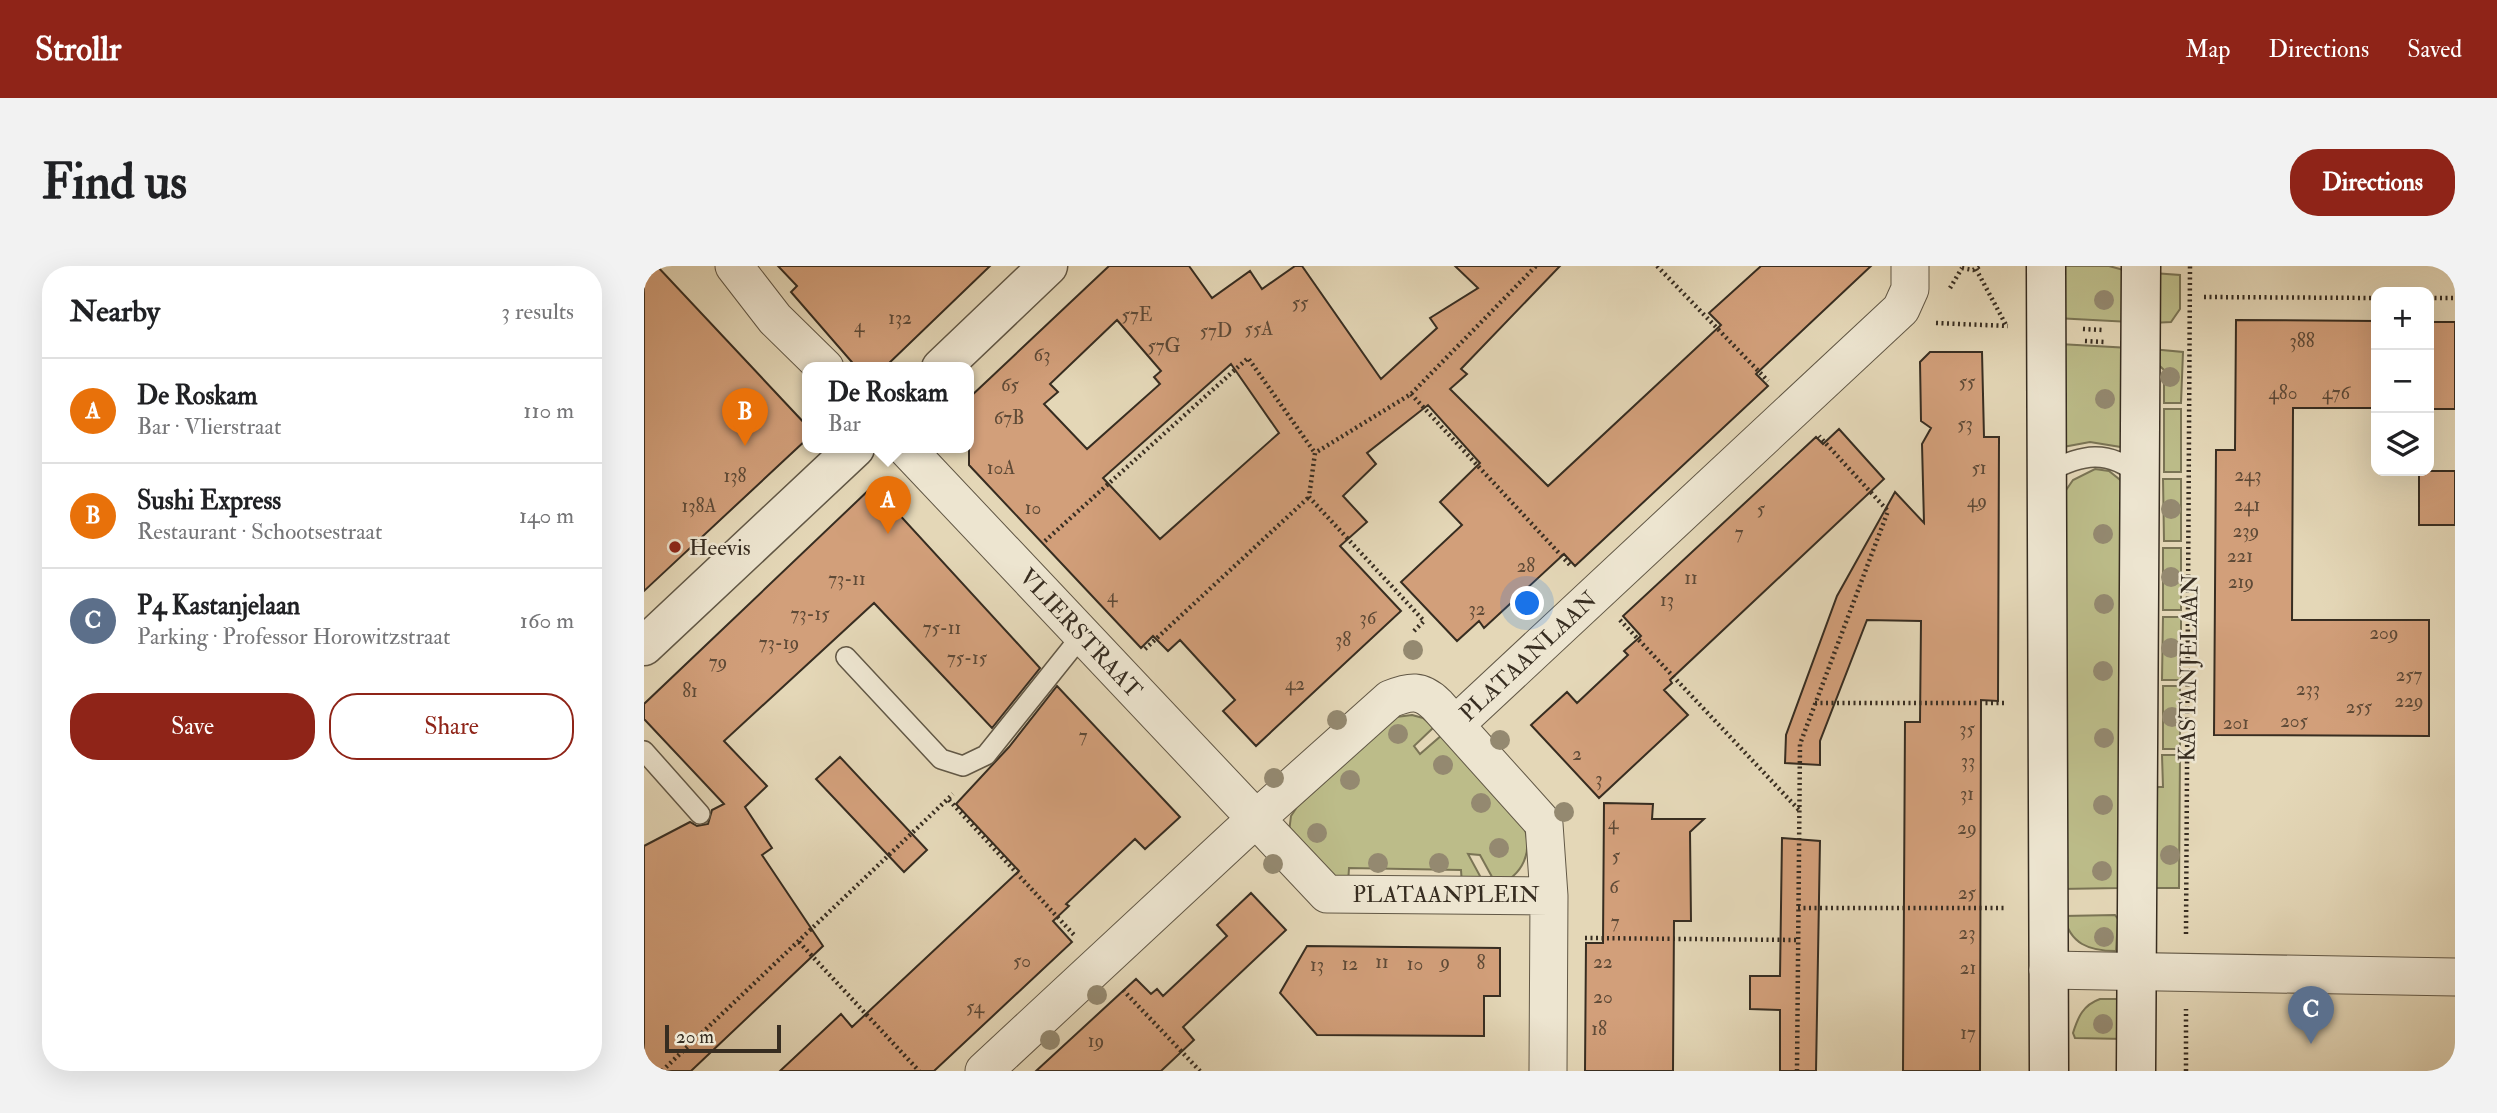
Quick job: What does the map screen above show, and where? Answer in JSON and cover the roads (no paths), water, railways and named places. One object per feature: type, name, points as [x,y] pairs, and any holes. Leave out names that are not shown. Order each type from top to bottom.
[{"type":"main road","points":[[947,362],[1048,266]]},
{"type":"main road","points":[[2046,266],[2049,1071]]},
{"type":"main road","points":[[2136,1071],[2141,266]]},
{"type":"main road","points":[[644,646],[850,453]]},
{"type":"street","points":[[734,266],[775,318],[819,362]]},
{"type":"street","name":"PLATAANLAAN","points":[[984,1071],[1390,699],[1409,691],[1418,692],[1430,697],[1456,724],[1891,319],[1908,283]]},
{"type":"street","name":"VLIERSTRAAT","points":[[911,453],[1256,819]]},
{"type":"street","name":"PLATAANPLEIN","points":[[1256,819],[1327,894],[1549,896],[1546,836],[1540,816],[1456,724]]},
{"type":"street","points":[[1548,1071],[1549,896]]},
{"type":"street","points":[[2048,970],[2455,977]]},
{"type":"lane","points":[[2048,472],[2081,456],[2095,456],[2118,460],[2139,475]]},
{"type":"lane","points":[[846,657],[941,760],[963,766],[986,755],[1083,635]]},
{"type":"lane","points":[[644,751],[700,814]]},
{"type":"place","name":"Sushi Express","points":[[745,446]]},
{"type":"place","name":"De Roskam","points":[[888,534]]},
{"type":"place","name":"Heevis","points":[[675,547]]},
{"type":"place","name":"P4 Kastanjelaan","points":[[2311,1044]]}]
